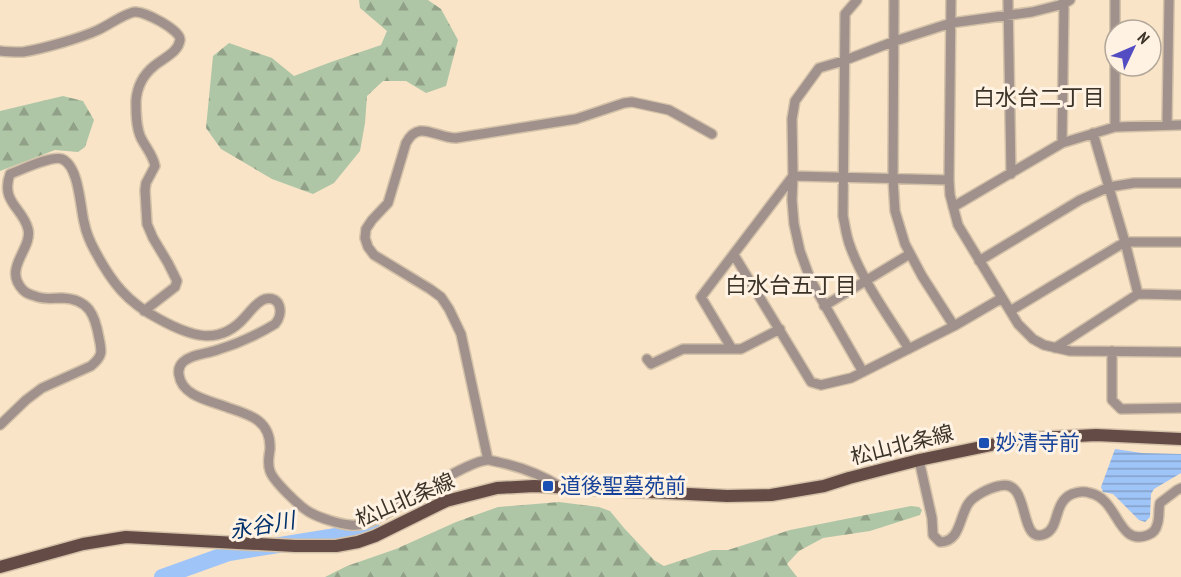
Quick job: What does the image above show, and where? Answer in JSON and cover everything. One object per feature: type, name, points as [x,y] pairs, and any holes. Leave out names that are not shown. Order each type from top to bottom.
[{"type":"main road","name":"松山北条線","points":[[0,567],[83,544],[126,537],[336,546],[375,536],[428,509],[463,496],[515,486],[727,496],[771,495],[824,486],[919,460],[1020,439],[1096,435],[1181,439]]},
{"type":"street","points":[[857,0],[845,14],[843,216],[849,244],[867,280],[909,349]]},
{"type":"street","points":[[894,0],[893,179],[895,211],[910,254],[954,326]]},
{"type":"street","points":[[951,0],[950,195],[958,225],[1018,324],[1033,339],[1044,345],[1070,351],[1181,351]]},
{"type":"street","points":[[1008,0],[1011,174]]},
{"type":"street","points":[[1115,0],[1115,126]]},
{"type":"street","points":[[1167,124],[1169,0]]},
{"type":"street","points":[[863,372],[811,282],[800,251],[794,224],[792,119],[795,102],[819,68],[951,23],[1032,12],[1065,1],[1062,144]]},
{"type":"street","points":[[0,51],[23,52],[56,44],[96,32],[134,12],[147,14],[175,30],[179,35],[180,40],[172,53],[149,71],[137,92],[138,129],[152,154],[155,166],[145,190],[147,224],[177,281],[175,287],[144,310]]},
{"type":"street","points":[[488,460],[461,334],[449,309],[441,297],[430,289],[374,255],[365,238],[366,229],[388,203],[409,137],[415,131],[422,130],[448,138],[456,138],[521,128],[576,119],[633,102],[669,110],[712,134]]},
{"type":"street","points":[[953,207],[1062,144],[1115,126],[1181,125]]},
{"type":"street","points":[[1093,133],[1138,294]]},
{"type":"street","points":[[0,425],[42,388],[91,366],[102,352],[92,314],[81,302],[74,299],[43,299],[21,288],[18,282],[17,262],[29,236],[25,222],[8,204],[3,191],[4,186],[10,174],[59,158],[69,164],[72,169],[83,221],[95,251],[123,294],[144,310],[183,331],[212,336],[230,331],[259,302],[265,299],[271,299],[279,306],[281,313],[275,324],[237,343],[191,357],[180,365],[179,378],[182,386],[196,396],[248,414],[261,423],[268,435],[270,449],[268,463],[272,477],[283,490],[310,513],[352,526],[360,525],[383,515],[470,465],[488,460],[533,471],[562,488]]},
{"type":"street","points":[[793,176],[949,180]]},
{"type":"street","points":[[732,349],[701,297],[793,176]]},
{"type":"street","points":[[979,261],[1080,200],[1109,187],[1134,183],[1181,183]]},
{"type":"street","points":[[1010,311],[1125,242],[1181,243]]},
{"type":"street","points":[[824,306],[910,254]]},
{"type":"street","points":[[734,255],[812,382],[821,385],[851,378],[954,326],[1002,298]]},
{"type":"street","points":[[1055,348],[1138,294],[1181,295]]},
{"type":"street","points":[[647,359],[651,364],[683,349],[741,349],[780,329]]},
{"type":"street","points":[[1112,351],[1112,400],[1121,409],[1181,408]]},
{"type":"street","points":[[919,460],[932,518],[933,535],[940,542],[947,542],[953,537],[968,504],[976,496],[998,486],[1007,484],[1015,489],[1030,530],[1035,535],[1042,536],[1053,527],[1062,501],[1070,495],[1082,492],[1103,498],[1109,504],[1120,525],[1132,536],[1147,535],[1157,528],[1160,502],[1181,488]]},
{"type":"green space","points":[[359,0],[428,0],[441,9],[458,40],[446,86],[426,93],[406,81],[383,81],[367,96],[360,151],[334,183],[313,194],[272,179],[221,149],[206,128],[213,56],[229,43],[272,58],[294,76],[381,45],[387,31],[360,8]]},
{"type":"green space","points":[[63,96],[83,101],[94,120],[85,147],[78,152],[55,150],[0,171],[0,111]]},
{"type":"green space","points":[[559,502],[599,507],[610,511],[654,560],[664,566],[712,550],[728,550],[790,530],[911,506],[922,510],[920,515],[870,531],[823,538],[799,551],[787,564],[797,577],[325,577],[347,566],[396,549],[456,522],[498,507]]},
{"type":"water","points":[[1115,449],[1142,453],[1181,454],[1181,473],[1154,489],[1151,494],[1150,517],[1145,522],[1139,520],[1113,494],[1103,492],[1101,487]]},
{"type":"waterway","name":"永谷川","points":[[162,577],[229,553],[373,530]]},
{"type":"place","name":"妙清寺前","points":[[984,443]]},
{"type":"place","name":"道後聖墓苑前","points":[[548,486]]},
{"type":"district","name":"白水台二丁目","points":[[1039,97]]},
{"type":"district","name":"白水台五丁目","points":[[791,285]]}]
